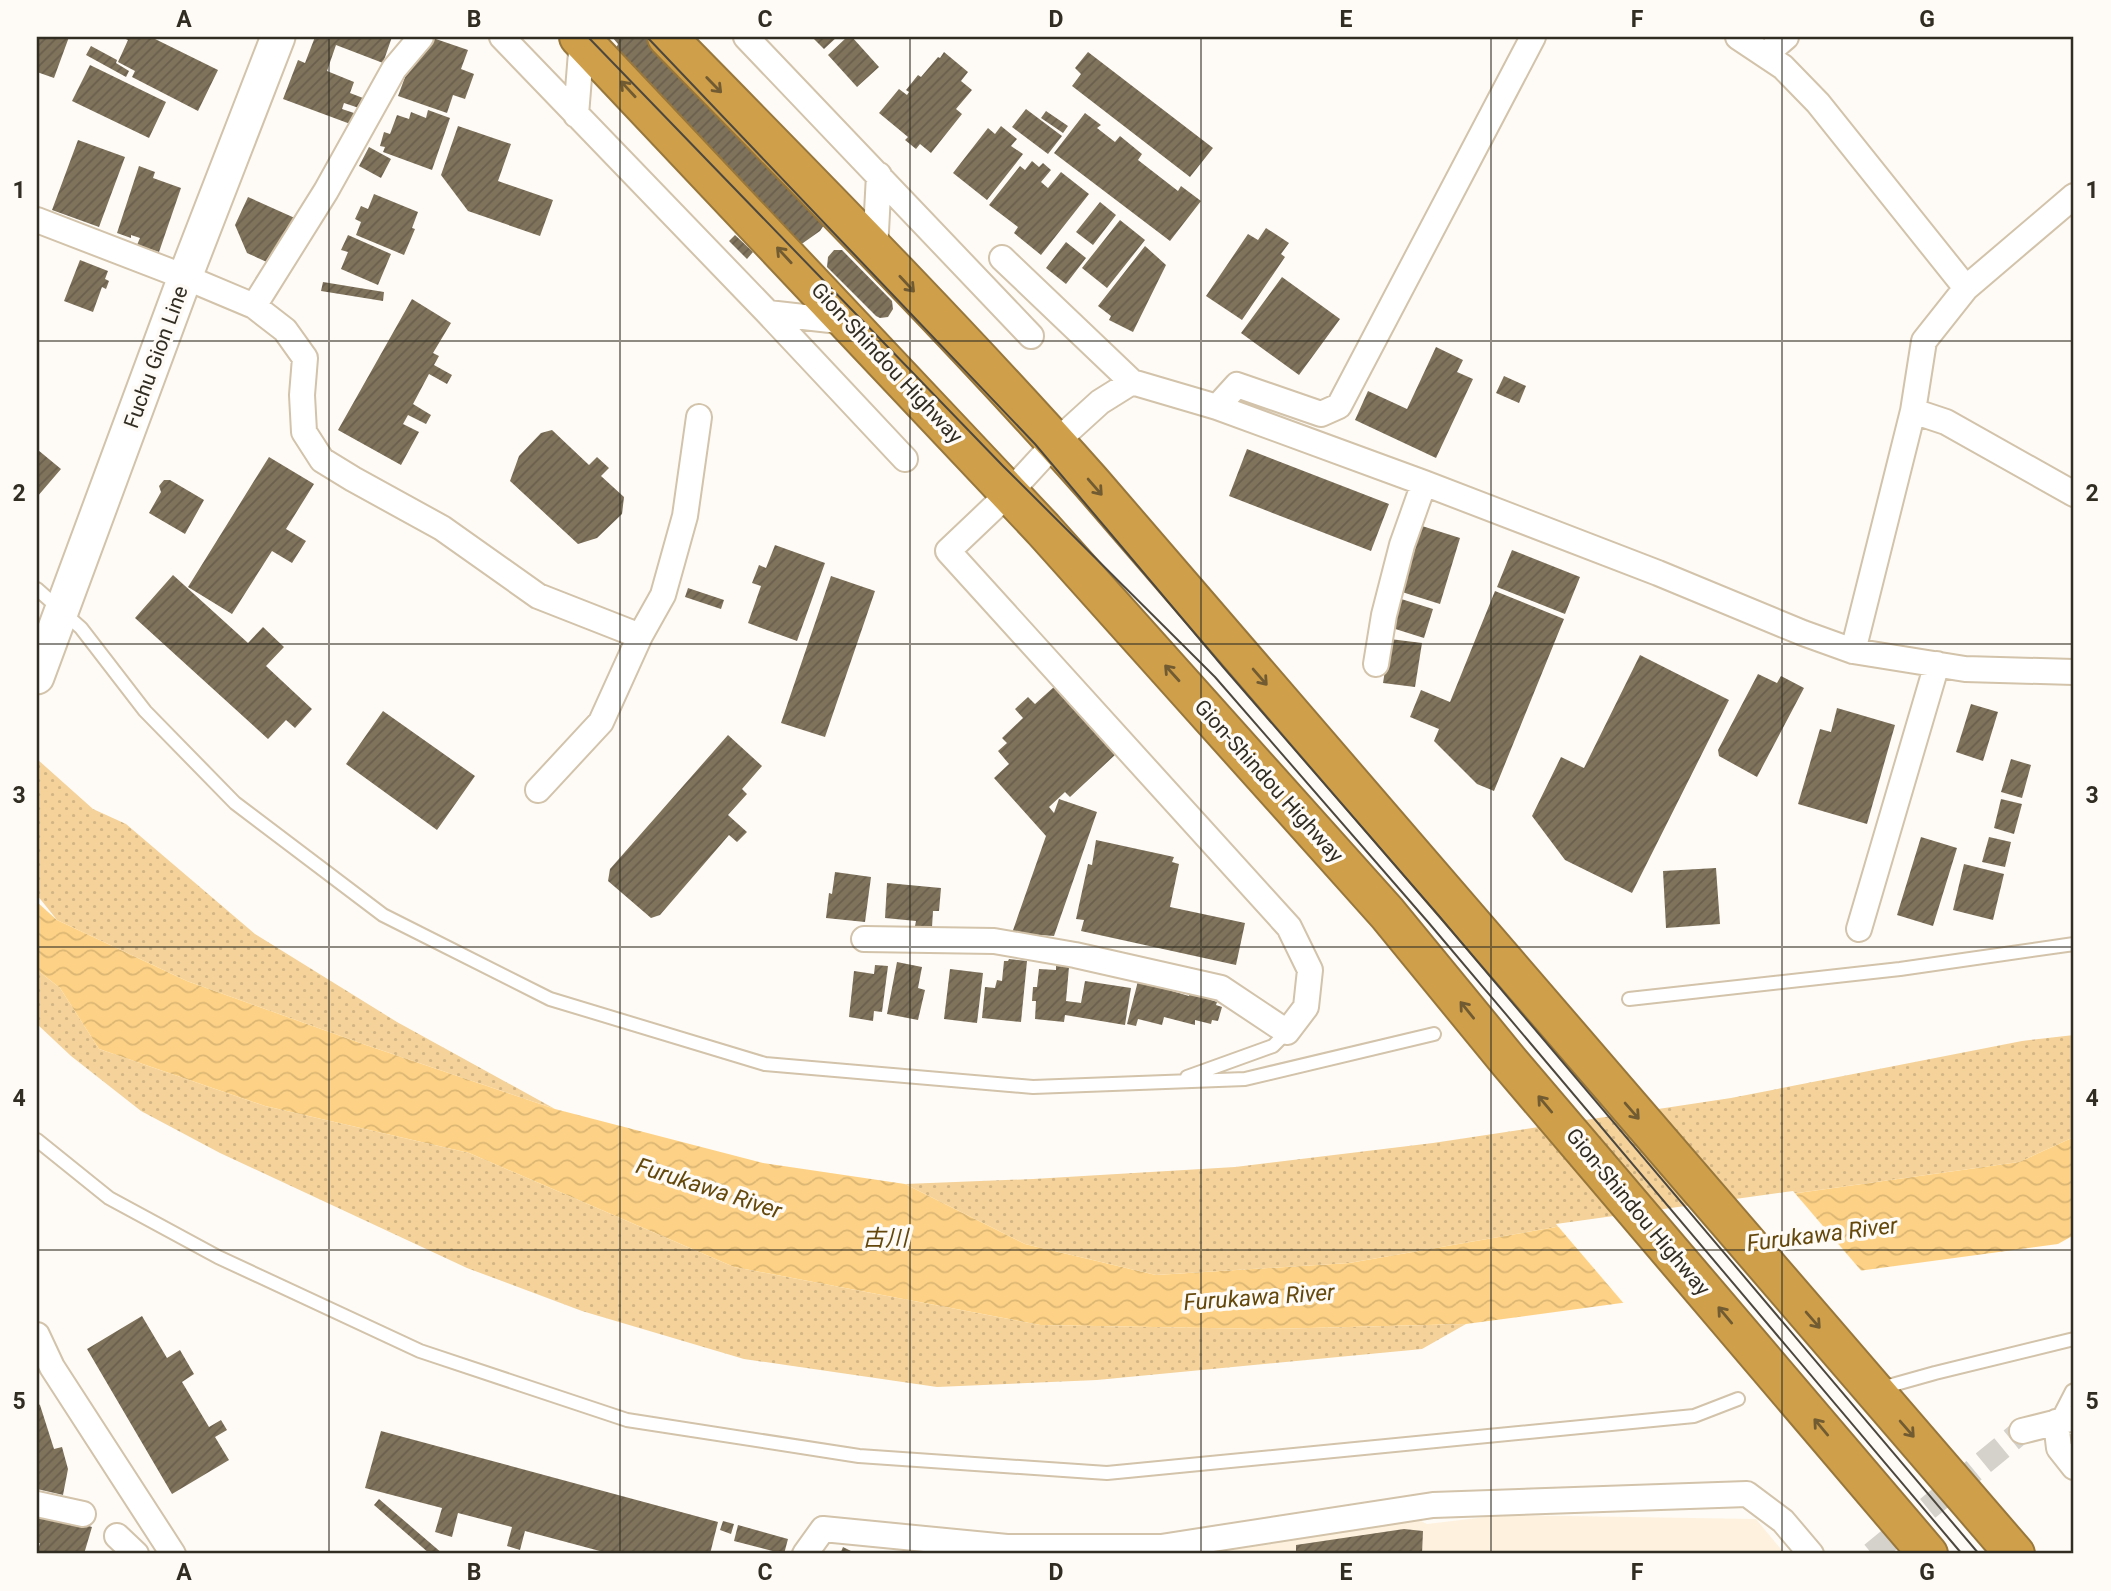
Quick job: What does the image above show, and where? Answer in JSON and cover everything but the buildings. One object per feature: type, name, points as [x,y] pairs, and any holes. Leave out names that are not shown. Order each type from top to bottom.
[{"type":"highway","points":[[667,37],[876,250],[1055,442],[1431,874],[2015,1554]]},
{"type":"highway","name":"Gion-Shindou Highway","points":[[580,38],[1009,493],[1387,912],[1510,1063],[1928,1554]]},
{"type":"main road","name":"Fuchu Gion Line","points":[[37,677],[185,277],[278,37]]},
{"type":"street","points":[[254,306],[326,191],[394,69],[421,37]]},
{"type":"street","points":[[502,37],[905,459]]},
{"type":"street","points":[[746,37],[1031,337]]},
{"type":"street","points":[[1217,407],[1237,385],[1321,414],[1339,406],[1533,37]]},
{"type":"street","points":[[1738,37],[1783,67],[1818,103],[1966,288]]},
{"type":"street","points":[[1765,55],[1786,37]]},
{"type":"street","points":[[576,114],[580,38]]},
{"type":"street","points":[[876,250],[879,175]]},
{"type":"street","points":[[1853,651],[1913,411],[1924,341],[1966,288],[2074,196]]},
{"type":"street","points":[[37,220],[254,306],[285,330],[305,358],[302,395],[304,432],[322,460],[353,480],[442,528],[538,596],[640,636]]},
{"type":"street","points":[[1002,258],[1132,382],[1217,407],[1424,483],[1853,651],[1965,668],[2074,672]]},
{"type":"street","points":[[768,313],[848,322]]},
{"type":"street","points":[[864,939],[994,941],[1075,954],[1221,988],[1287,1032],[1306,1007],[1310,970],[1289,927],[948,551],[1009,493],[1055,442],[1100,402],[1132,382]]},
{"type":"street","points":[[1913,411],[1946,422],[2074,494]]},
{"type":"street","points":[[538,790],[601,722],[640,636],[663,595],[685,516],[699,417]]},
{"type":"street","points":[[1376,664],[1384,615],[1402,545],[1424,483]]},
{"type":"street","points":[[1859,929],[1937,664]]},
{"type":"street","points":[[37,1335],[52,1367],[173,1554]]},
{"type":"street","points":[[2022,1430],[2065,1420],[2059,1448],[2074,1467]]},
{"type":"street","points":[[805,1554],[823,1529],[1006,1550],[1161,1547],[1433,1505],[1746,1494],[1783,1521],[1811,1554]]},
{"type":"street","points":[[37,1504],[83,1514]]},
{"type":"street","points":[[117,1536],[136,1554]]},
{"type":"lane","points":[[37,589],[81,628],[145,711],[235,803],[383,915],[551,999],[765,1064],[1032,1087],[1245,1079],[1434,1034]]},
{"type":"lane","points":[[1629,999],[1900,969],[2074,944]]},
{"type":"lane","points":[[1175,1082],[1273,1046],[1287,1032]]},
{"type":"lane","points":[[37,1140],[109,1198],[218,1257],[420,1351],[627,1419],[859,1456],[1107,1473],[1694,1416],[1738,1399]]},
{"type":"lane","points":[[1874,1391],[2074,1339]]},
{"type":"lane","points":[[2065,1420],[2071,1391],[2074,1390]]},
{"type":"shaded area","points":[[37,759],[93,809],[126,824],[255,934],[397,1022],[555,1109],[187,981],[57,920],[37,895]]},
{"type":"shaded area","points":[[37,970],[60,988],[99,1049],[265,1106],[469,1153],[734,1267],[1040,1325],[1265,1329],[1466,1324],[1422,1349],[1097,1380],[937,1387],[744,1359],[582,1311],[467,1268],[220,1153],[141,1111],[71,1056],[37,1024]]},
{"type":"shaded area","points":[[2074,1035],[2074,1137],[2019,1162],[1556,1227],[1349,1263],[1156,1275],[1025,1244],[905,1184],[1235,1167],[1433,1143],[1731,1098],[2022,1041]]},
{"type":"shaded area","points":[[1502,1515],[1756,1519],[1785,1554],[1179,1554],[1413,1517],[1427,1524]]},
{"type":"water","name":"古川","points":[[37,902],[57,920],[187,981],[555,1109],[763,1163],[905,1184],[1025,1244],[1156,1275],[1349,1263],[1556,1227],[2019,1162],[2074,1137],[2074,1235],[2058,1244],[1466,1324],[1265,1329],[1040,1325],[734,1267],[469,1153],[265,1106],[99,1049],[60,988],[37,970]]},
{"type":"pier","points":[[1793,1191],[1864,1274],[1626,1306],[1556,1224]]},
{"type":"tunnel","points":[[1872,1554],[2022,1431]]},
{"type":"tram line","points":[[588,37],[1003,466],[1215,677],[1428,922],[1962,1554]]},
{"type":"tram line","points":[[647,37],[1035,444],[1979,1554]]},
{"type":"water label","name":"Furukawa River","points":[[709,1188]]},
{"type":"water label","name":"Furukawa River","points":[[1822,1234]]},
{"type":"water label","name":"Furukawa River","points":[[1259,1297]]}]
